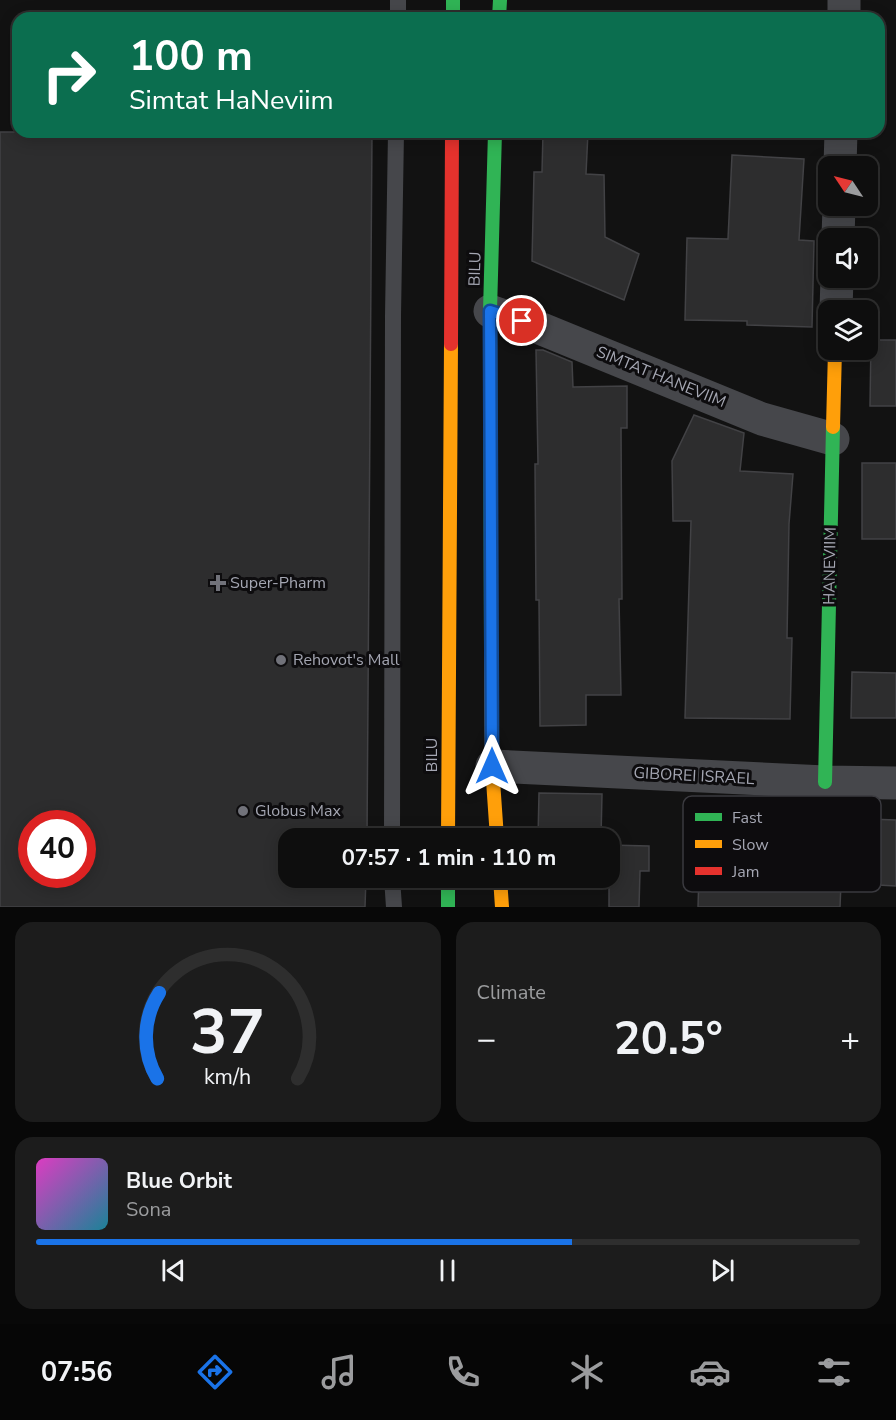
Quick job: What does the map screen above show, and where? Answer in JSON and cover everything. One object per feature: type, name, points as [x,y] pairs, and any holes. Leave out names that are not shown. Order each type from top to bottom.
[{"type":"street","name":"BILU","points":[[448,828],[452,138]]},
{"type":"street","name":"BILU","points":[[495,138],[490,311],[492,766],[496,828]]},
{"type":"street","points":[[840,156],[841,138]]},
{"type":"street","name":"SIMTAT HANEVIIM","points":[[490,311],[537,327],[762,419],[833,439]]},
{"type":"street","name":"HANEVIIM","points":[[825,782],[835,360]]},
{"type":"street","name":"GIBOREI ISRAEL","points":[[492,766],[825,782],[896,783]]},
{"type":"street","points":[[448,888],[448,907]]},
{"type":"street","points":[[501,888],[502,907]]},
{"type":"lane","points":[[392,828],[393,316],[396,138]]},
{"type":"lane","points":[[393,888],[394,907]]},
{"type":"building","points":[[0,132],[12,132],[12,138],[372,138],[367,828],[278,828],[278,888],[366,888],[365,907],[0,907]]},
{"type":"building","points":[[543,138],[588,138],[586,174],[604,175],[605,237],[639,254],[624,300],[532,261],[534,172],[542,172]]},
{"type":"building","points":[[732,155],[804,159],[799,240],[814,241],[812,327],[747,325],[747,321],[685,320],[687,238],[728,239]]},
{"type":"building","points":[[878,340],[896,340],[896,406],[870,406],[871,360],[878,360]]},
{"type":"building","points":[[536,350],[543,350],[572,362],[573,387],[627,386],[627,428],[621,428],[622,599],[619,599],[621,695],[586,695],[586,725],[540,726],[539,600],[536,600],[535,464],[538,464]]},
{"type":"building","points":[[694,415],[744,433],[740,471],[793,474],[789,524],[787,638],[792,638],[790,719],[685,718],[691,521],[673,521],[672,461]]},
{"type":"building","points":[[862,463],[896,463],[896,539],[862,539]]},
{"type":"building","points":[[852,672],[896,673],[896,718],[851,718]]},
{"type":"building","points":[[539,793],[602,794],[601,828],[538,828]]},
{"type":"building","points":[[881,819],[896,820],[896,886],[881,885]]},
{"type":"building","points":[[620,845],[649,846],[649,871],[640,871],[639,907],[609,907],[609,888],[620,888]]},
{"type":"building","points":[[698,892],[841,892],[840,907],[698,907]]},
{"type":"traffic: fast","points":[[453,0],[453,12]]},
{"type":"traffic: fast","points":[[499,12],[500,0]]},
{"type":"traffic: fast","points":[[491,648],[490,311],[495,138]]},
{"type":"traffic: fast","points":[[825,782],[833,427]]},
{"type":"traffic: fast","points":[[448,888],[448,907]]},
{"type":"traffic: slow","points":[[448,828],[451,344]]},
{"type":"traffic: slow","points":[[833,427],[835,360]]},
{"type":"traffic: slow","points":[[491,648],[492,766],[496,828]]},
{"type":"traffic: slow","points":[[501,888],[502,907]]},
{"type":"traffic: jam","points":[[451,344],[452,138]]},
{"type":"place","name":"Super-Pharm","points":[[218,583]]},
{"type":"place","name":"Rehovot's Mall","points":[[281,660]]},
{"type":"place","name":"Globus Max","points":[[243,811]]},
{"type":"route","points":[[492,766],[490,311],[522,321]]}]
